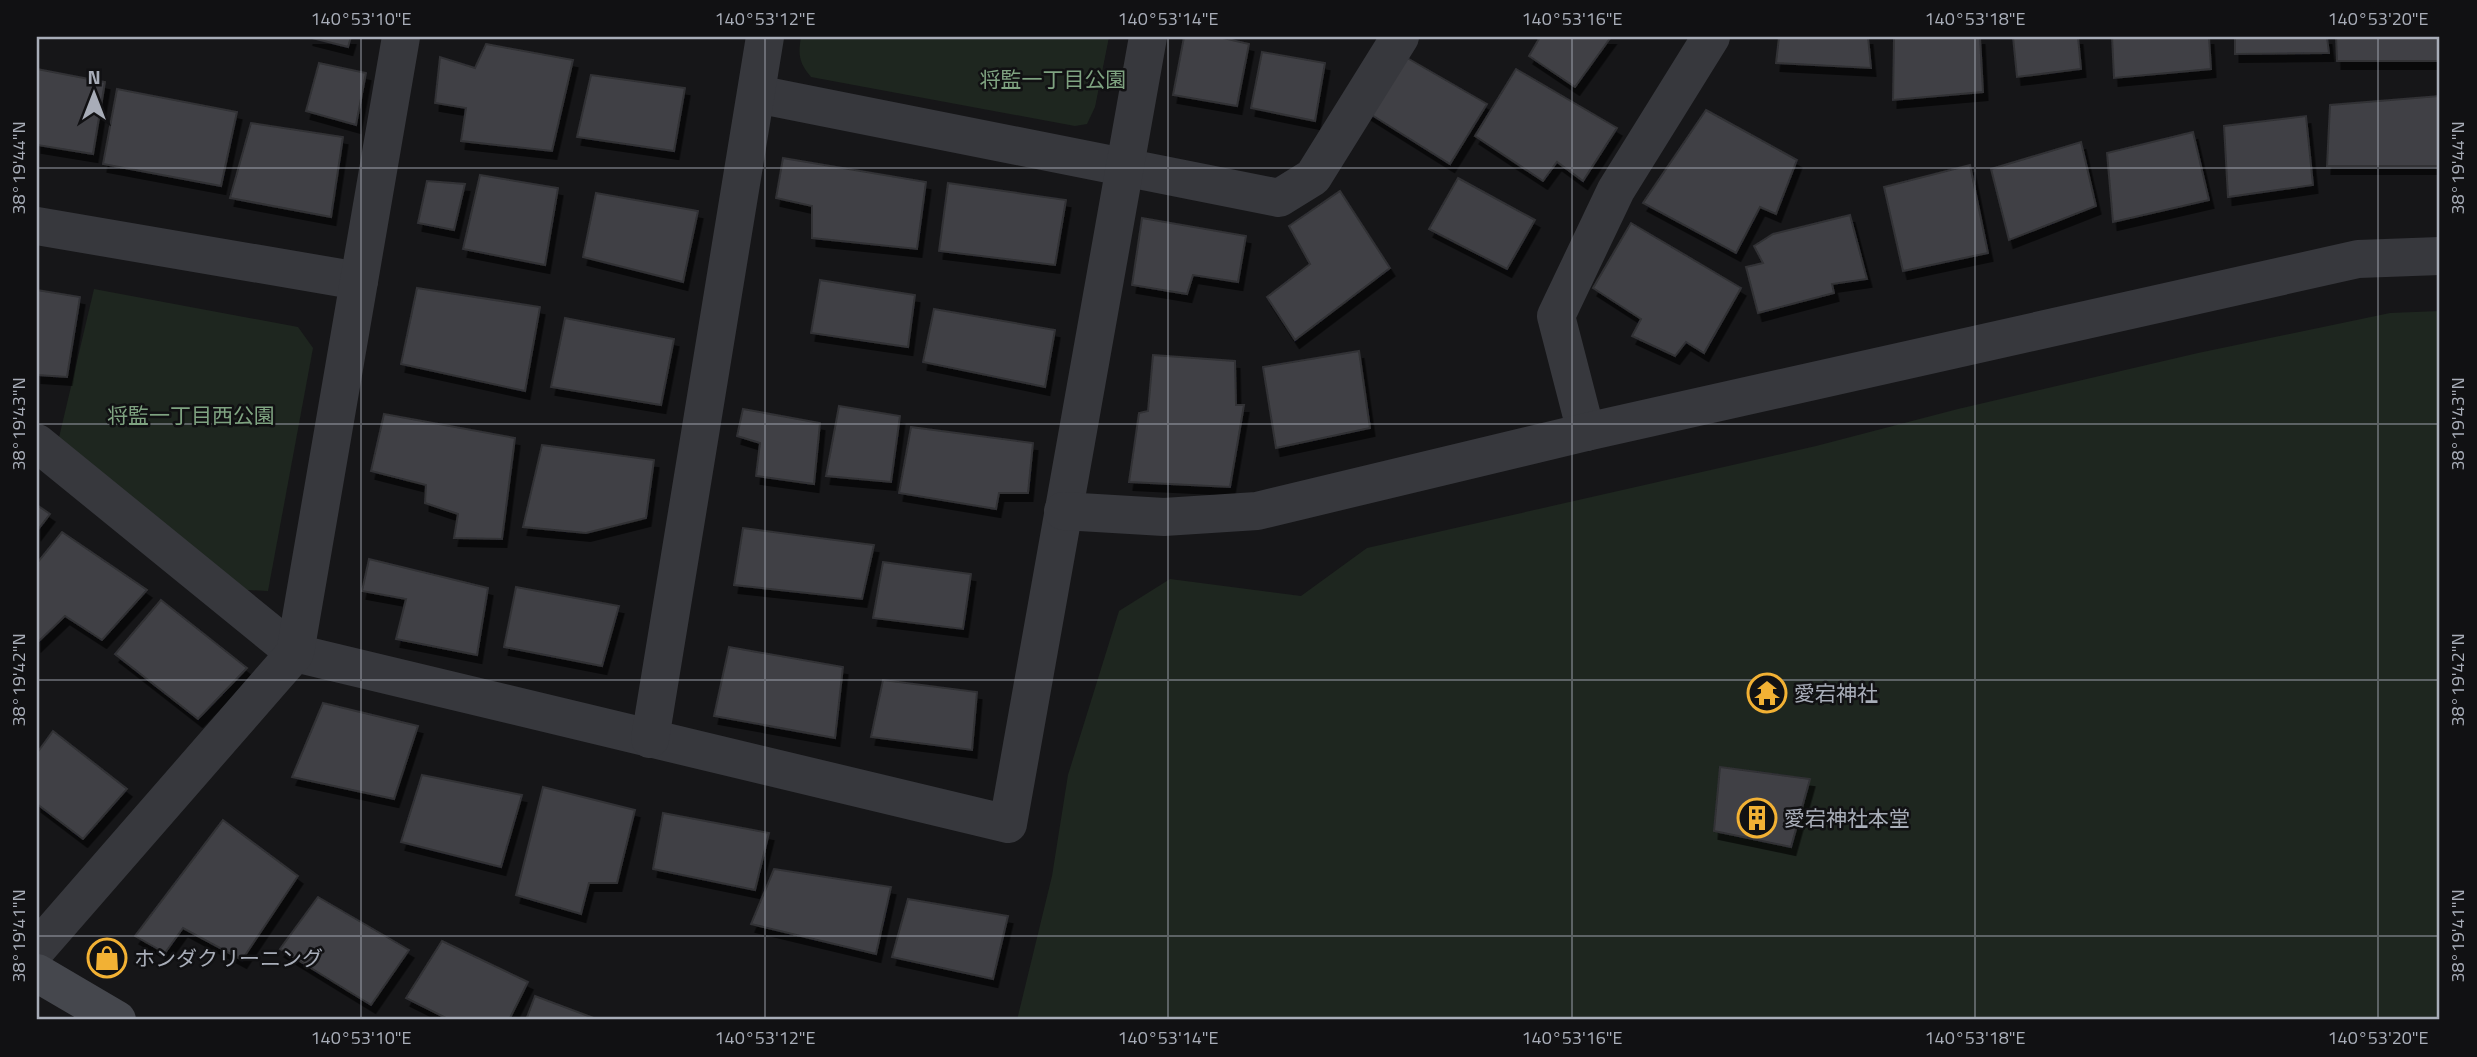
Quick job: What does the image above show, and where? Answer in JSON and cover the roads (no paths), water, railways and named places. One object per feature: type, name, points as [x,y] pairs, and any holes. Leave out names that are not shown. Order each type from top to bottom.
[{"type":"street","points":[[37,948],[295,653],[401,37]]},
{"type":"street","points":[[650,738],[765,37]]},
{"type":"street","points":[[37,443],[295,653],[1008,824],[1148,37]]},
{"type":"street","points":[[756,94],[1279,198],[1313,177],[1400,37]]},
{"type":"street","points":[[1586,432],[1556,316],[1616,190],[1711,37]]},
{"type":"street","points":[[37,226],[359,281]]},
{"type":"street","points":[[1063,511],[1164,517],[1256,511],[1586,432],[2358,259],[2440,256]]},
{"type":"street","points":[[37,973],[117,1020]]},
{"type":"place","name":"愛宕神社","points":[[1767,693]]},
{"type":"place","name":"愛宕神社本堂","points":[[1757,818]]},
{"type":"place","name":"ホンダクリーニング","points":[[107,958]]},
{"type":"park label","name":"将監一丁目公園","points":[[1053,79]]},
{"type":"park label","name":"将監一丁目西公園","points":[[191,415]]}]
